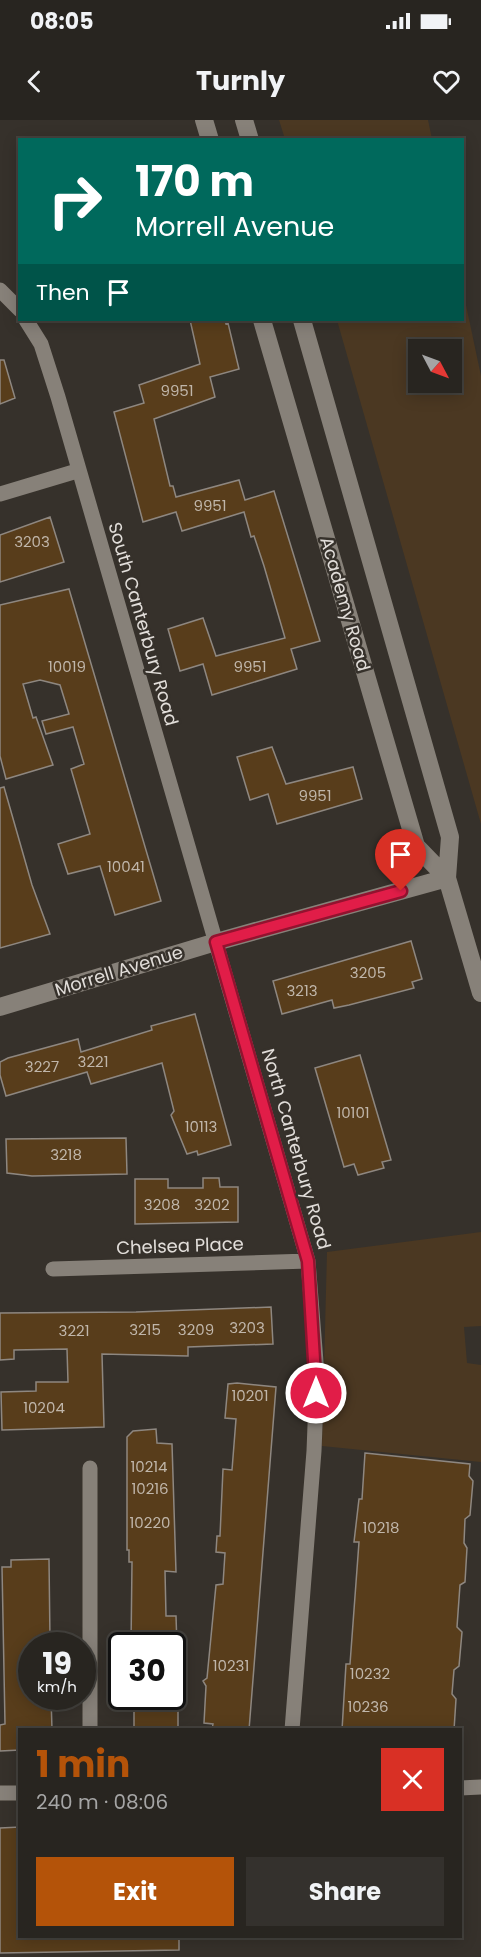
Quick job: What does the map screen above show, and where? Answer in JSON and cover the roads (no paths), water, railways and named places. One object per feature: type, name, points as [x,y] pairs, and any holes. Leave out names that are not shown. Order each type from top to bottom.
[{"type":"main road","points":[[204,120],[209,138]]},
{"type":"main road","points":[[244,120],[249,138]]},
{"type":"main road","name":"Academy Road","points":[[262,321],[416,846],[447,878]]},
{"type":"main road","name":"Academy Road","points":[[302,321],[450,837],[447,878],[481,993]]},
{"type":"main road","name":"Morrell Avenue","points":[[0,1007],[216,942],[447,878]]},
{"type":"street","points":[[0,290],[18,308]]},
{"type":"street","name":"South Canterbury Road","points":[[27,321],[41,344],[216,942]]},
{"type":"street","points":[[0,494],[78,471]]},
{"type":"street","name":"North Canterbury Road","points":[[216,942],[308,1261],[317,1374],[314,1452],[292,1728]]},
{"type":"street","name":"Chelsea Place","points":[[53,1269],[308,1261]]},
{"type":"street","points":[[90,1468],[90,1728]]},
{"type":"street","points":[[462,1788],[481,1788]]},
{"type":"street","points":[[0,1793],[18,1793]]}]
